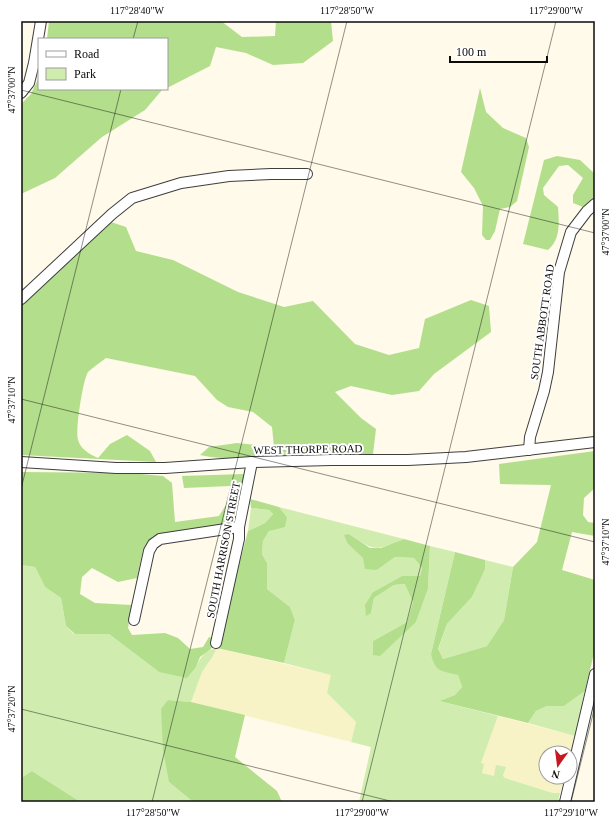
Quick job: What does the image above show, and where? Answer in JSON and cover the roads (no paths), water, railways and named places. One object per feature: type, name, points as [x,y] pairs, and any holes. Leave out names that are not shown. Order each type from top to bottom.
[{"type":"street","points":[[21,93],[29,83],[34,63],[40,21]]},
{"type":"street","points":[[21,299],[112,214],[132,198],[181,183],[229,176],[307,174]]},
{"type":"street","name":"SOUTH ABBOTT ROAD","points":[[528,450],[530,437],[544,391],[548,372],[558,272],[571,232],[595,204]]},
{"type":"street","name":"WEST THORPE ROAD","points":[[21,462],[116,468],[165,468],[252,462],[408,460],[466,457],[595,442]]},
{"type":"street","name":"SOUTH HARRISON STREET","points":[[216,643],[239,539],[239,527],[252,462]]},
{"type":"street","points":[[134,620],[149,551],[153,544],[160,539],[239,527]]},
{"type":"street","points":[[565,802],[595,674]]}]
